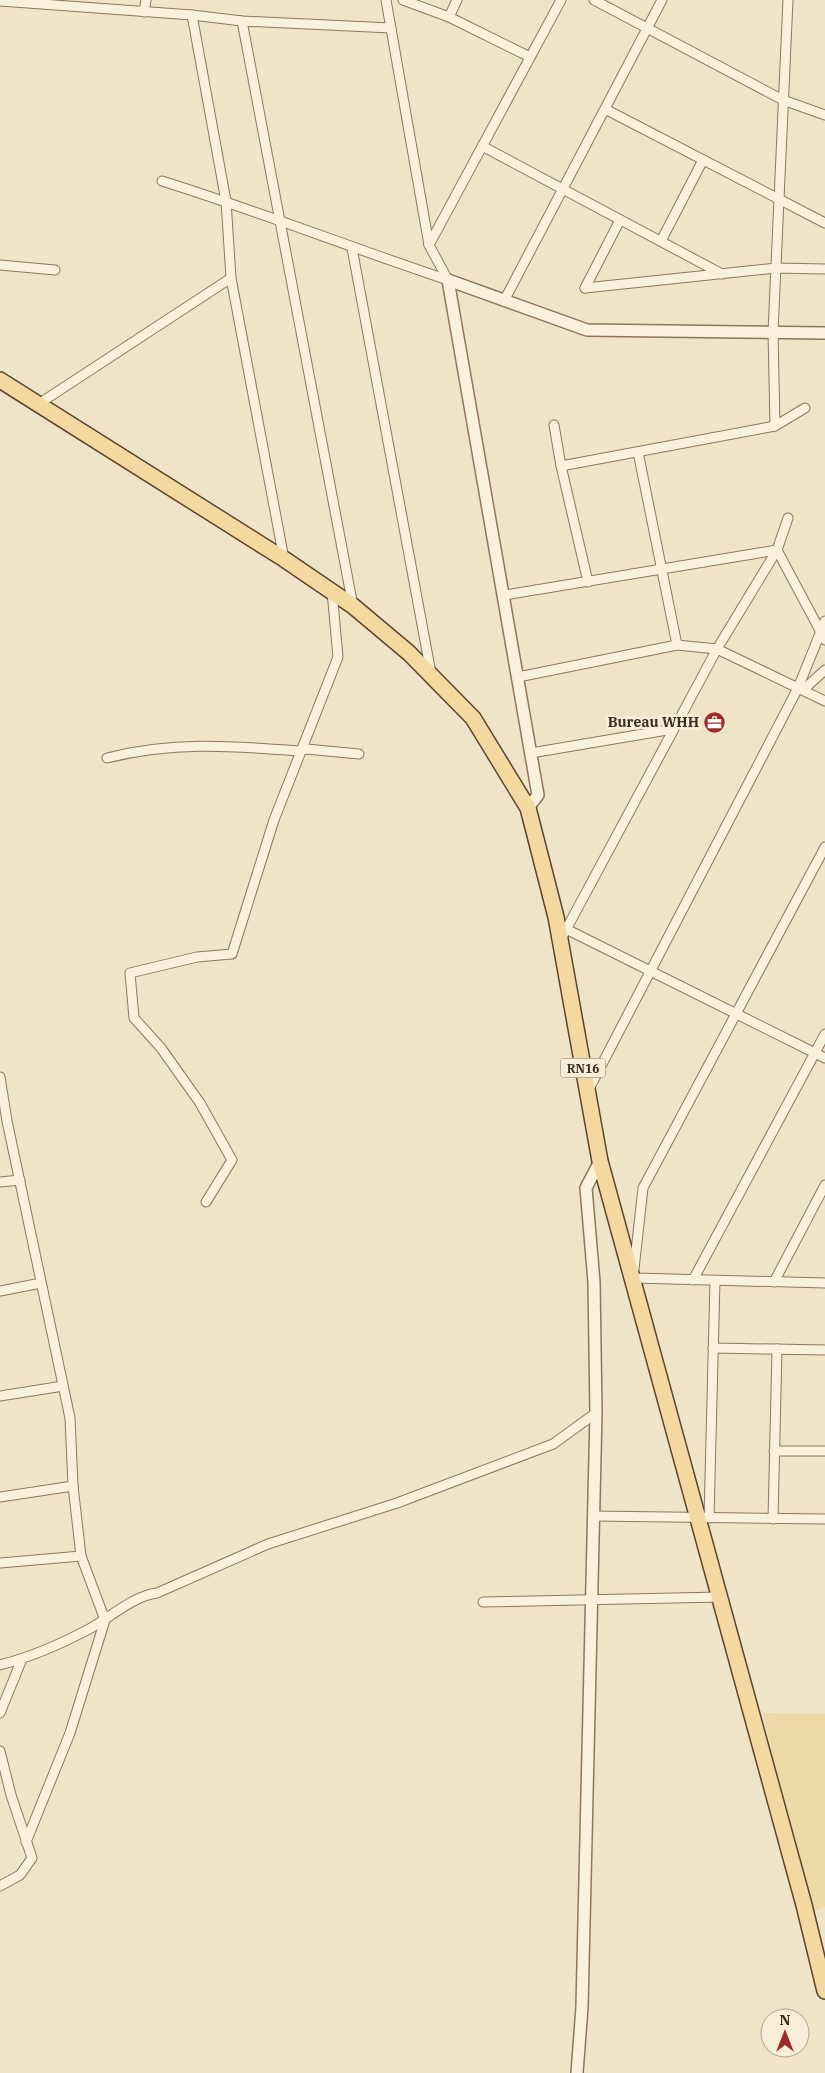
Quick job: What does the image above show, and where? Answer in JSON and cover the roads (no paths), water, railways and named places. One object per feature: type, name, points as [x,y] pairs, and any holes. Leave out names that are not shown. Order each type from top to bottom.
[{"type":"main road","name":"RN16","points":[[0,380],[284,559],[353,606],[432,676],[473,718],[528,808],[563,934],[600,1162],[703,1517],[720,1597],[804,1905],[825,1991]]},
{"type":"street","points":[[144,12],[146,0]]},
{"type":"street","points":[[386,0],[429,245],[448,280],[504,595],[538,795],[528,808]]},
{"type":"street","points":[[403,0],[449,17],[530,57]]},
{"type":"street","points":[[449,17],[458,0]]},
{"type":"street","points":[[429,245],[561,0]]},
{"type":"street","points":[[594,0],[783,100],[825,115]]},
{"type":"street","points":[[504,301],[662,0]]},
{"type":"street","points":[[775,426],[773,332],[788,0]]},
{"type":"street","points":[[0,1],[42,2],[242,21],[391,28]]},
{"type":"street","points":[[192,15],[226,201],[231,278],[284,559]]},
{"type":"street","points":[[242,21],[353,606]]},
{"type":"street","points":[[605,109],[825,224]]},
{"type":"street","points":[[482,146],[722,274]]},
{"type":"street","points":[[661,241],[703,160]]},
{"type":"street","points":[[162,181],[226,201],[352,248],[587,330],[825,333]]},
{"type":"street","points":[[620,220],[585,288],[776,268],[825,269]]},
{"type":"street","points":[[352,248],[432,676]]},
{"type":"street","points":[[0,266],[55,270]]},
{"type":"street","points":[[37,405],[231,278]]},
{"type":"street","points":[[561,466],[775,426],[805,408]]},
{"type":"street","points":[[554,425],[561,466],[588,582]]},
{"type":"street","points":[[638,452],[677,644]]},
{"type":"street","points":[[788,518],[777,550],[717,649],[563,934],[650,971],[825,1058]]},
{"type":"street","points":[[504,595],[777,550]]},
{"type":"street","points":[[777,550],[822,636]]},
{"type":"street","points":[[206,1202],[232,1160],[194,1096],[161,1048],[134,1018],[130,974],[197,957],[232,954],[260,860],[299,751],[338,657],[332,591]]},
{"type":"street","points":[[588,1093],[650,971],[801,689],[822,636],[825,620]]},
{"type":"street","points":[[518,677],[677,644],[717,649],[825,701]]},
{"type":"street","points":[[801,689],[825,670]]},
{"type":"street","points":[[531,753],[673,729]]},
{"type":"street","points":[[107,758],[140,749],[205,744],[299,751],[306,749],[359,754]]},
{"type":"street","points":[[825,846],[643,1188],[634,1278],[825,1283]]},
{"type":"street","points":[[693,1280],[825,1034]]},
{"type":"street","points":[[0,1076],[3,1121],[20,1180],[70,1418],[73,1486],[81,1556],[105,1620],[70,1733],[26,1842]]},
{"type":"street","points":[[577,2073],[582,2007],[596,1413],[594,1282],[586,1188],[600,1162]]},
{"type":"street","points":[[0,1182],[20,1180]]},
{"type":"street","points":[[774,1282],[825,1185]]},
{"type":"street","points":[[703,1517],[715,1281]]},
{"type":"street","points":[[0,1291],[42,1283]]},
{"type":"street","points":[[713,1348],[825,1350]]},
{"type":"street","points":[[773,1518],[777,1349]]},
{"type":"street","points":[[0,1396],[63,1386]]},
{"type":"street","points":[[0,1665],[22,1659],[60,1644],[105,1620],[146,1594],[157,1594],[268,1544],[397,1503],[553,1444],[596,1413]]},
{"type":"street","points":[[774,1451],[825,1451]]},
{"type":"street","points":[[0,1498],[73,1486]]},
{"type":"street","points":[[594,1516],[825,1519]]},
{"type":"street","points":[[0,1563],[81,1556]]},
{"type":"street","points":[[483,1602],[720,1597]]},
{"type":"street","points":[[0,1713],[22,1659]]},
{"type":"street","points":[[0,1751],[32,1858],[20,1875],[0,1886]]},
{"type":"place","name":"Bureau WHH","points":[[715,722]]}]
